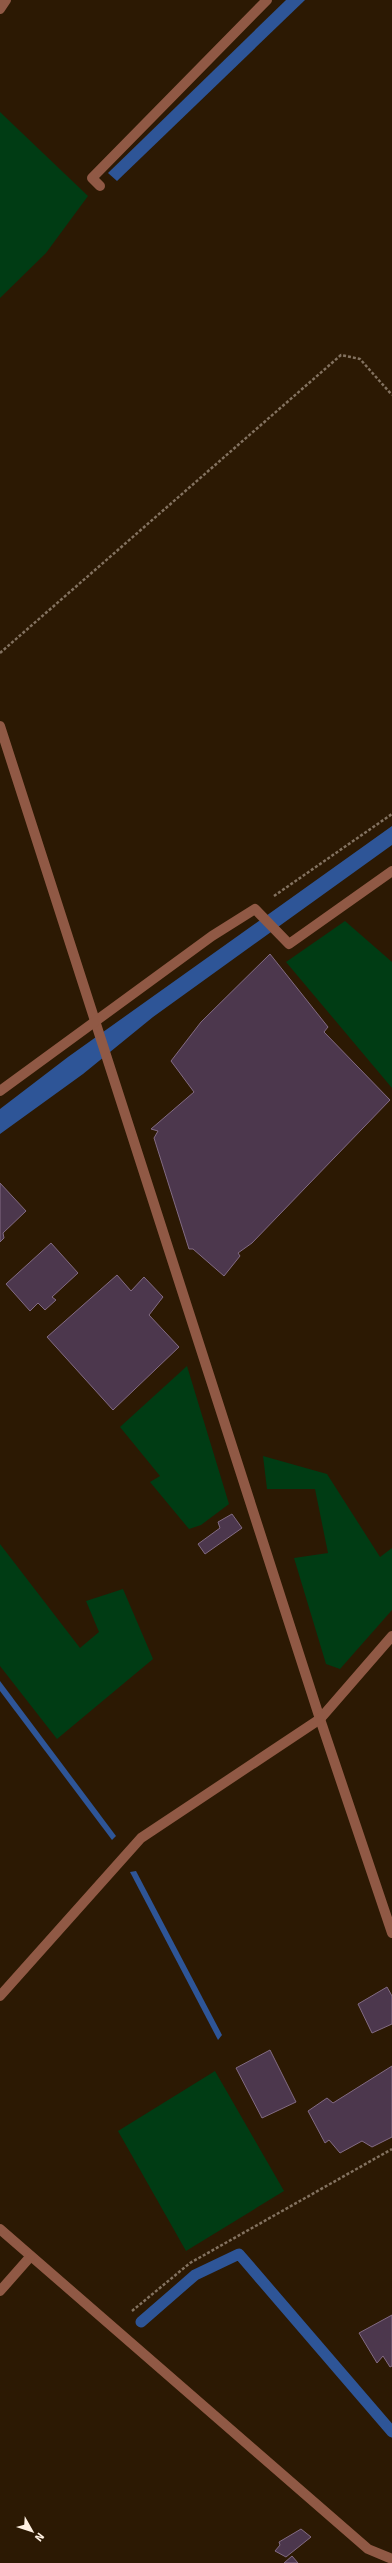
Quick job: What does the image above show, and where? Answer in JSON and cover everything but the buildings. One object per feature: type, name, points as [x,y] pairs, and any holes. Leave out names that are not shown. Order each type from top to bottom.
[{"type":"street","points":[[0,9],[6,0]]},
{"type":"street","points":[[100,186],[92,178],[267,0]]},
{"type":"street","points":[[0,726],[97,1020],[320,1719],[392,1933]]},
{"type":"street","points":[[0,1091],[212,936],[255,909],[289,944],[392,871]]},
{"type":"street","points":[[0,1996],[141,1838],[320,1719],[392,1636]]},
{"type":"street","points":[[0,2229],[30,2257],[114,2326],[368,2549],[392,2559]]},
{"type":"street","points":[[0,2291],[30,2257]]},
{"type":"path","points":[[0,653],[341,355],[360,359],[392,395]]},
{"type":"path","points":[[255,909],[392,814]]},
{"type":"path","points":[[114,2326],[190,2263],[392,2149]]},
{"type":"green space","points":[[0,112],[88,196],[46,253],[0,298]]},
{"type":"green space","points":[[345,921],[392,962],[392,1088],[286,962]]},
{"type":"green space","points":[[187,1366],[229,1504],[201,1525],[189,1529],[150,1482],[160,1476],[120,1427]]},
{"type":"green space","points":[[263,1456],[327,1474],[380,1557],[392,1548],[392,1610],[340,1669],[326,1664],[294,1558],[328,1553],[315,1489],[267,1489]]},
{"type":"green space","points":[[0,1544],[80,1648],[99,1632],[86,1601],[123,1589],[153,1659],[57,1739],[0,1666]]},
{"type":"green space","points":[[215,2071],[284,2191],[186,2251],[118,2131]]},
{"type":"water","points":[[286,0],[305,0],[117,181],[108,173]]},
{"type":"water","points":[[392,826],[392,845],[153,1017],[83,1074],[0,1134],[0,1109],[68,1057]]},
{"type":"water","points":[[0,1681],[116,1836],[112,1840],[0,1691]]},
{"type":"water","points":[[136,1871],[222,2035],[218,2040],[130,1872]]},
{"type":"waterway","points":[[141,2322],[195,2275],[239,2254],[392,2432]]}]
